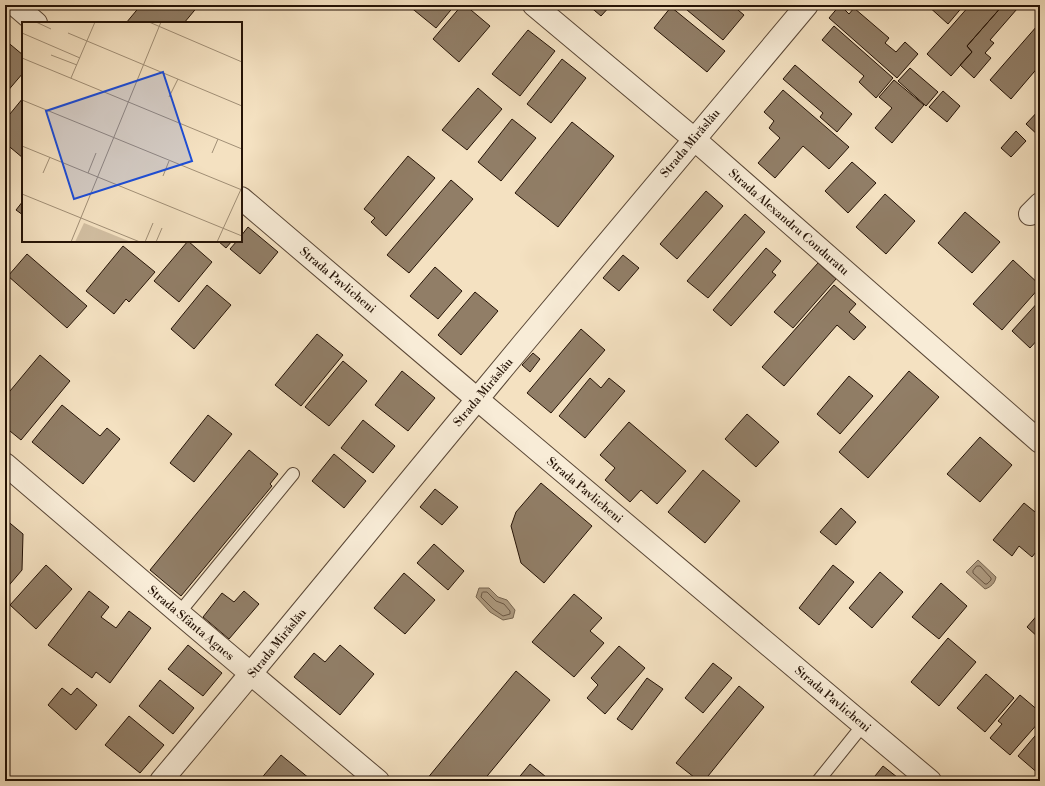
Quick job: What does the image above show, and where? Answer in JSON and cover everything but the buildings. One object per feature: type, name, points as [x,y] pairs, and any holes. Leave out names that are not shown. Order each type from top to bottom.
[{"type":"street","points":[[14,5],[35,22]]},
{"type":"street","name":"Strada Alexandru Conduratu","points":[[534,5],[694,139],[1040,442]]},
{"type":"street","name":"Strada Mirăslău","points":[[161,781],[477,399],[807,5]]},
{"type":"street","name":"Strada Pavlicheni","points":[[242,199],[930,781]]},
{"type":"street","name":"Strada Sfânta Agnes","points":[[5,464],[378,781]]},
{"type":"lane","points":[[179,613],[293,474]]},
{"type":"lane","points":[[818,781],[864,724]]},
{"type":"water","points":[[978,560],[996,577],[995,581],[985,589],[966,572]]},
{"type":"water","points":[[479,588],[489,588],[498,597],[507,600],[515,610],[513,618],[503,620],[490,612],[476,597]]}]
